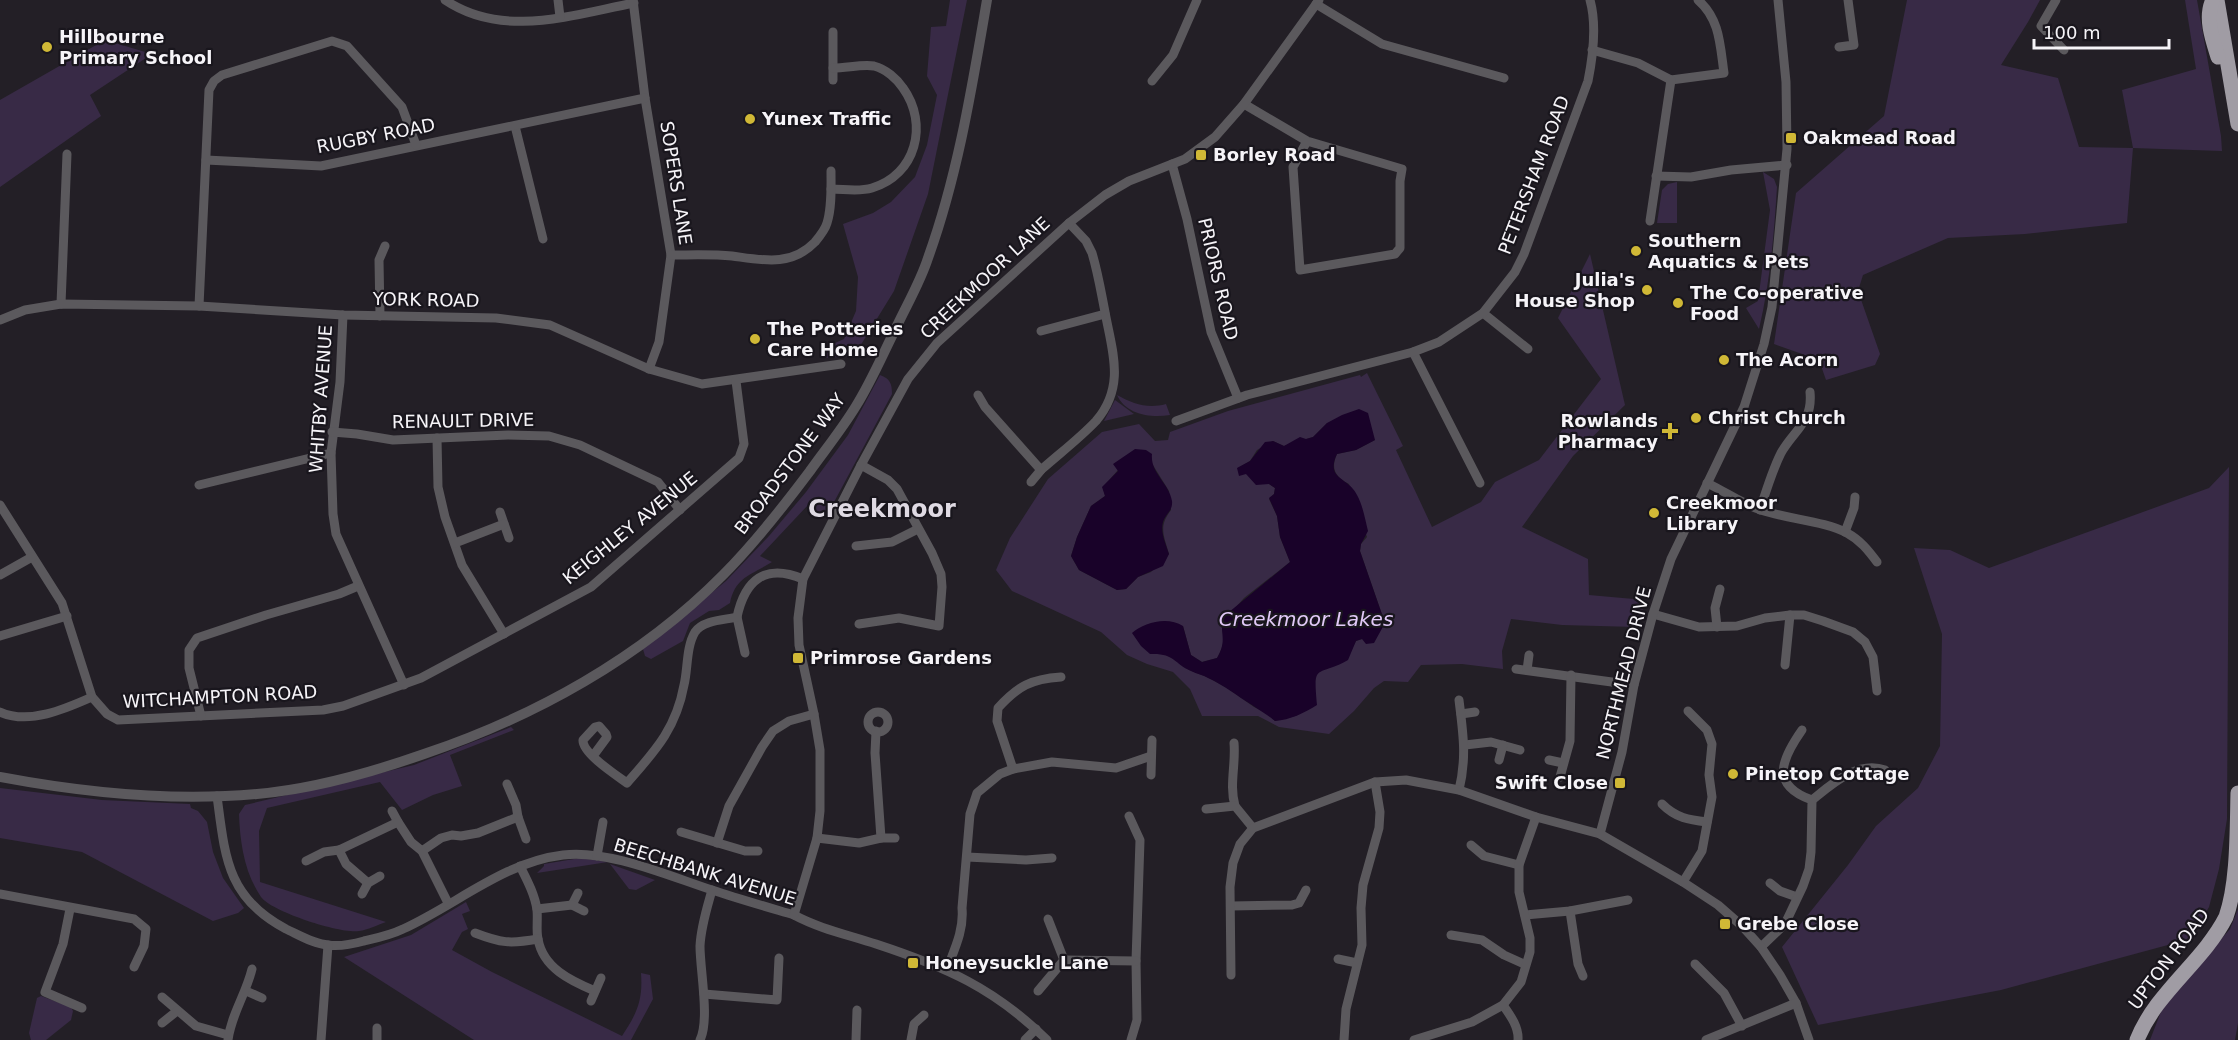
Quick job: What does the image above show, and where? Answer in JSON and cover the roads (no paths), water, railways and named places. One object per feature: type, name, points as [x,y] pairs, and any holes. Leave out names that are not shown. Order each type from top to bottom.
[{"type":"highway","points":[[2215,0],[2237,119]]},
{"type":"highway","name":"UPTON ROAD","points":[[2137,1040],[2151,1012],[2211,941],[2226,916],[2233,897],[2236,872],[2238,793]]},
{"type":"street","points":[[445,0],[483,18],[525,23],[633,1]]},
{"type":"street","points":[[558,0],[560,17]]},
{"type":"street","name":"BROADSTONE WAY","points":[[0,777],[55,787],[140,796],[260,794],[318,784],[381,769],[502,725],[594,676],[668,624],[723,576],[771,523],[855,408],[870,381],[927,262],[947,201],[987,0]]},
{"type":"street","points":[[1152,81],[1173,55],[1197,0]]},
{"type":"street","name":"PETERSHAM ROAD","points":[[1176,421],[1238,398],[1413,352],[1439,342],[1483,313],[1499,295],[1524,254],[1588,81],[1593,26],[1590,0]]},
{"type":"street","points":[[1592,50],[1638,63],[1671,80],[1727,73],[1717,26],[1707,7],[1698,0]]},
{"type":"street","name":"NORTHMEAD DRIVE","points":[[1600,834],[1622,752],[1634,685],[1653,614],[1671,559],[1744,407],[1764,344],[1772,307],[1786,165],[1786,82],[1778,0]]},
{"type":"street","points":[[1839,47],[1854,45],[1846,22],[1848,0]]},
{"type":"street","points":[[2056,0],[2041,26],[2064,51]]},
{"type":"street","name":"SOPERS LANE","points":[[633,1],[645,98],[671,255],[659,342],[648,369]]},
{"type":"street","points":[[1317,2],[1382,44],[1504,78]]},
{"type":"street","name":"CREEKMOOR LANE","points":[[794,915],[817,838],[821,780],[820,750],[799,645],[798,618],[803,579],[908,379],[930,351],[1070,223],[1105,195],[1197,151],[1215,137],[1244,104],[1317,2]]},
{"type":"street","points":[[833,32],[833,80]]},
{"type":"street","points":[[200,306],[209,90],[214,81],[222,75],[332,41],[347,46],[394,95],[402,107],[416,145]]},
{"type":"street","points":[[831,189],[872,188],[895,176],[910,158],[917,128],[914,107],[899,82],[891,75],[874,66],[833,68]]},
{"type":"street","points":[[1650,221],[1671,80]]},
{"type":"street","name":"RUGBY ROAD","points":[[206,160],[321,166],[645,98]]},
{"type":"street","points":[[1244,104],[1307,141],[1402,169],[1400,248],[1395,254],[1300,270],[1293,166],[1307,141]]},
{"type":"street","points":[[515,126],[543,239]]},
{"type":"street","points":[[61,304],[69,159]]},
{"type":"street","name":"PRIORS ROAD","points":[[1172,164],[1187,219],[1211,332],[1238,398]]},
{"type":"street","points":[[1656,176],[1691,177],[1786,165]]},
{"type":"street","points":[[671,255],[730,256],[768,261],[797,255],[813,244],[822,234],[827,223],[831,171]]},
{"type":"street","points":[[1031,482],[1096,420],[1112,393],[1116,370],[1092,253],[1086,241],[1070,223]]},
{"type":"street","points":[[380,316],[379,260],[385,246]]},
{"type":"street","name":"YORK ROAD","points":[[0,320],[25,310],[61,304],[200,306],[343,315],[496,318],[550,325],[648,369],[702,384],[736,381],[841,364]]},
{"type":"street","points":[[1483,313],[1528,349]]},
{"type":"street","points":[[1041,331],[1105,314]]},
{"type":"street","name":"WHITBY AVENUE","points":[[343,315],[340,382],[331,453],[336,534],[404,686]]},
{"type":"street","points":[[1413,352],[1480,483]]},
{"type":"street","name":"KEIGHLEY AVENUE","points":[[404,686],[591,587],[739,458],[744,444],[736,381]]},
{"type":"street","points":[[1760,510],[1770,479],[1782,453],[1804,424],[1811,404],[1810,392]]},
{"type":"street","points":[[978,395],[985,407],[1041,470]]},
{"type":"street","name":"RENAULT DRIVE","points":[[332,432],[393,440],[526,435],[564,440],[580,445],[657,482],[680,510]]},
{"type":"street","points":[[437,438],[438,487],[445,518],[462,565],[504,634]]},
{"type":"street","points":[[199,485],[331,453]]},
{"type":"street","points":[[859,624],[899,618],[943,627],[941,574],[932,553],[897,489],[888,480],[861,465]]},
{"type":"street","points":[[1707,483],[1740,502],[1760,510],[1845,532],[1867,549],[1877,562]]},
{"type":"street","points":[[1845,532],[1854,508],[1855,497]]},
{"type":"street","name":"WITCHAMPTON ROAD","points":[[0,505],[62,603],[92,697],[107,714],[118,720],[323,710],[343,706],[404,686]]},
{"type":"street","points":[[500,513],[508,538]]},
{"type":"street","points":[[455,543],[504,524]]},
{"type":"street","points":[[856,546],[892,542],[918,529]]},
{"type":"street","points":[[0,575],[32,557]]},
{"type":"street","points":[[745,653],[737,617],[741,601],[752,584],[760,576],[774,572],[791,574],[803,579]]},
{"type":"street","points":[[201,716],[189,668],[189,650],[197,638],[358,586]]},
{"type":"street","points":[[1717,627],[1715,608],[1720,589]]},
{"type":"street","points":[[1653,614],[1699,627],[1737,626],[1765,618],[1790,615],[1804,615],[1823,621],[1853,632],[1865,642],[1873,657],[1877,691]]},
{"type":"street","points":[[1785,665],[1790,615]]},
{"type":"street","points":[[0,636],[67,616]]},
{"type":"street","points":[[621,793],[663,741],[671,726],[684,685],[687,662],[696,630],[702,625],[737,617]]},
{"type":"street","points":[[1527,670],[1529,655]]},
{"type":"street","points":[[1516,669],[1634,685]]},
{"type":"street","points":[[1560,777],[1569,741],[1571,675]]},
{"type":"street","points":[[1013,769],[997,721],[998,708],[1025,683],[1041,678],[1061,677]]},
{"type":"street","points":[[0,712],[22,715],[48,714],[65,710],[92,697]]},
{"type":"street","points":[[1459,700],[1465,745],[1464,771],[1459,790]]},
{"type":"street","points":[[1683,882],[1702,851],[1712,797],[1709,776],[1712,744],[1707,730],[1688,711]]},
{"type":"street","points":[[1461,714],[1475,712]]},
{"type":"street","points":[[717,843],[729,806],[773,731],[789,721],[814,714]]},
{"type":"street","points":[[1802,730],[1786,758],[1783,774],[1786,785],[1796,794],[1812,800]]},
{"type":"street","points":[[876,732],[880,838]]},
{"type":"street","points":[[1151,775],[1152,740]]},
{"type":"street","points":[[1465,745],[1491,742],[1520,750]]},
{"type":"street","points":[[1234,743],[1236,760],[1234,806],[1253,828]]},
{"type":"street","points":[[1500,760],[1503,745]]},
{"type":"street","points":[[592,756],[627,783]]},
{"type":"street","points":[[947,969],[963,922],[962,908],[970,814],[978,793],[1000,774],[1013,769],[1052,762],[1116,768],[1151,756]]},
{"type":"street","points":[[1549,760],[1563,763]]},
{"type":"street","points":[[1761,947],[1785,924],[1809,869],[1812,800],[1840,777],[1868,768],[1877,767],[1885,770]]},
{"type":"street","points":[[1231,975],[1230,887],[1233,862],[1240,844],[1253,828],[1375,782],[1406,780],[1459,790],[1536,817],[1600,834],[1683,882],[1718,905],[1761,947],[1796,1003],[1809,1040]]},
{"type":"street","points":[[1344,1040],[1346,1009],[1362,945],[1360,908],[1379,828],[1380,812],[1375,782]]},
{"type":"street","points":[[507,784],[526,839]]},
{"type":"street","name":"BEECHBANK AVENUE","points":[[217,796],[224,850],[242,892],[257,911],[276,923],[301,936],[328,945],[351,944],[397,932],[520,866],[562,855],[597,856],[659,872],[794,915],[813,926],[844,933],[947,969],[997,997],[1047,1040]]},
{"type":"street","points":[[1662,804],[1679,817],[1707,822]]},
{"type":"street","points":[[1206,809],[1234,806]]},
{"type":"street","points":[[392,811],[411,842],[422,851],[448,903]]},
{"type":"street","points":[[1129,816],[1140,840],[1136,962],[1137,1020],[1131,1040]]},
{"type":"street","points":[[422,851],[441,838],[478,833],[518,817]]},
{"type":"street","points":[[1414,1040],[1429,1038],[1472,1022],[1503,1005],[1521,982],[1524,964],[1530,952],[1519,892],[1519,866],[1536,817]]},
{"type":"street","points":[[306,861],[324,852],[339,850],[398,822]]},
{"type":"street","points":[[597,856],[603,822]]},
{"type":"street","points":[[681,832],[745,851],[758,851]]},
{"type":"street","points":[[817,838],[859,843],[880,838],[895,838]]},
{"type":"street","points":[[1470,845],[1484,856],[1519,866]]},
{"type":"street","points":[[339,850],[346,864],[368,883]]},
{"type":"street","points":[[967,858],[1026,860],[1052,858]]},
{"type":"street","points":[[520,866],[531,888],[537,909],[538,939],[546,958],[554,969],[595,991]]},
{"type":"street","points":[[362,894],[368,883],[380,876]]},
{"type":"street","points":[[1770,883],[1780,891],[1797,897]]},
{"type":"street","points":[[700,1040],[704,1033],[704,994],[700,971],[700,942],[712,890]]},
{"type":"street","points":[[1231,906],[1304,904],[1306,890]]},
{"type":"street","points":[[572,905],[578,893]]},
{"type":"street","points":[[0,894],[70,909],[134,919],[146,929],[144,946],[134,967]]},
{"type":"street","points":[[1525,915],[1570,911],[1628,900]]},
{"type":"street","points":[[537,909],[572,905],[584,911]]},
{"type":"street","points":[[70,909],[63,944],[45,992],[82,1008]]},
{"type":"street","points":[[1570,911],[1578,964],[1583,976]]},
{"type":"street","points":[[1048,919],[1064,960]]},
{"type":"street","points":[[489,938],[493,927]]},
{"type":"street","points":[[475,933],[514,944],[538,939]]},
{"type":"street","points":[[1451,935],[1482,940],[1524,964]]},
{"type":"street","points":[[321,1040],[328,945]]},
{"type":"street","points":[[777,1000],[779,958]]},
{"type":"street","points":[[1338,959],[1357,963]]},
{"type":"street","points":[[1064,960],[1136,962]]},
{"type":"street","points":[[1038,991],[1064,960]]},
{"type":"street","points":[[1695,964],[1724,993],[1742,1026]]},
{"type":"street","points":[[162,997],[196,1026],[228,1037],[252,969]]},
{"type":"street","points":[[591,1000],[601,978]]},
{"type":"street","points":[[246,991],[262,998]]},
{"type":"street","points":[[704,994],[789,1002]]},
{"type":"street","points":[[1706,1040],[1796,1003]]},
{"type":"street","points":[[1503,1005],[1519,1035],[1518,1040]]},
{"type":"street","points":[[856,1040],[857,1010]]},
{"type":"street","points":[[162,1023],[177,1011]]},
{"type":"street","points":[[911,1040],[914,1024],[924,1015]]},
{"type":"street","points":[[377,1028],[377,1040]]},
{"type":"street","points":[[1025,1040],[1036,1029]]},
{"type":"water","name":"Creekmoor Lakes","points":[[1359,409],[1368,413],[1375,440],[1356,450],[1337,454],[1334,469],[1336,474],[1353,489],[1362,508],[1368,531],[1360,551],[1385,623],[1374,643],[1366,644],[1362,639],[1356,641],[1348,660],[1319,673],[1316,682],[1317,705],[1297,716],[1275,721],[1220,684],[1185,668],[1169,657],[1150,654],[1132,633],[1149,623],[1170,621],[1177,623],[1183,626],[1191,655],[1202,662],[1217,658],[1223,641],[1223,617],[1290,562],[1280,537],[1277,516],[1269,498],[1274,494],[1275,488],[1269,484],[1256,485],[1246,474],[1239,476],[1237,468],[1250,461],[1265,442],[1273,441],[1284,446],[1300,437],[1306,439],[1313,437],[1327,423]]},
{"type":"water","points":[[1135,449],[1146,450],[1152,454],[1154,467],[1172,501],[1162,526],[1169,554],[1163,566],[1138,577],[1126,589],[1117,590],[1079,570],[1071,556],[1091,506],[1105,496],[1102,487],[1118,471],[1113,464]]},
{"type":"place","name":"Hillbourne Primary School","points":[[47,47]]},
{"type":"place","name":"Yunex Traffic","points":[[750,119]]},
{"type":"place","name":"Oakmead Road","points":[[1791,138]]},
{"type":"place","name":"Borley Road","points":[[1201,155]]},
{"type":"place","name":"Southern Aquatics & Pets","points":[[1636,251]]},
{"type":"place","name":"Julia's House Shop","points":[[1647,290]]},
{"type":"place","name":"The Co-operative Food","points":[[1678,303]]},
{"type":"place","name":"The Potteries Care Home","points":[[755,339]]},
{"type":"place","name":"The Acorn","points":[[1724,360]]},
{"type":"place","name":"Christ Church","points":[[1696,418]]},
{"type":"place","name":"Rowlands Pharmacy","points":[[1670,431]]},
{"type":"place","name":"Creekmoor Library","points":[[1654,513]]},
{"type":"place","name":"Primrose Gardens","points":[[798,658]]},
{"type":"place","name":"Pinetop Cottage","points":[[1733,774]]},
{"type":"place","name":"Swift Close","points":[[1620,783]]},
{"type":"place","name":"Grebe Close","points":[[1725,924]]},
{"type":"place","name":"Honeysuckle Lane","points":[[913,963]]},
{"type":"district","name":"Creekmoor","points":[[882,509]]}]
